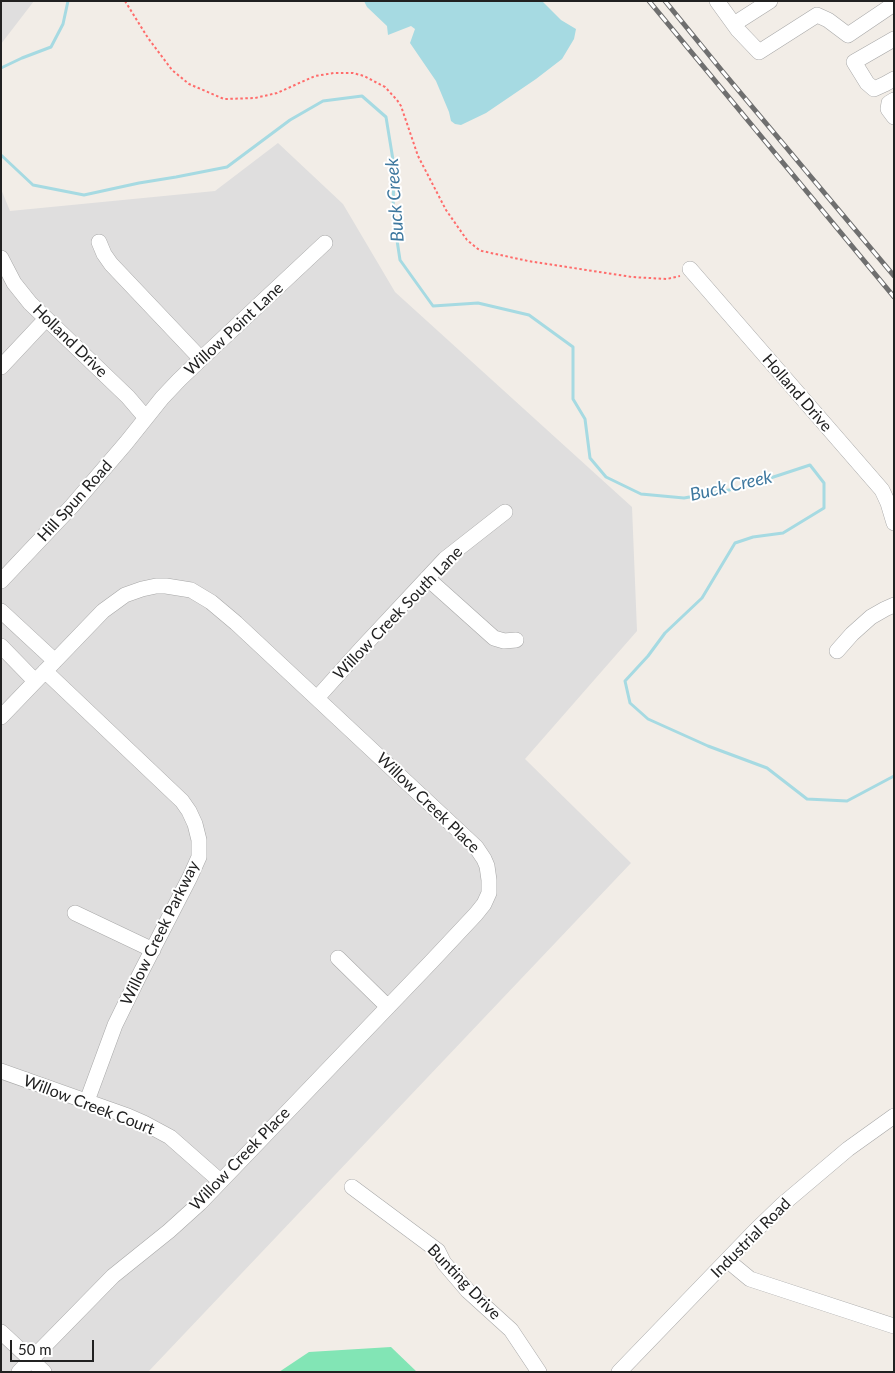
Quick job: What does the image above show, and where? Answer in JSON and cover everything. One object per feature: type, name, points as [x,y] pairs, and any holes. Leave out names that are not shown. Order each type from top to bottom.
[{"type":"street","points":[[717,1],[759,52],[818,15],[848,35],[894,4]]},
{"type":"street","points":[[734,24],[770,1]]},
{"type":"street","points":[[894,39],[854,62],[867,83],[874,89],[894,79]]},
{"type":"street","points":[[894,100],[889,103],[888,109],[894,117]]},
{"type":"street","points":[[99,242],[111,264],[200,358]]},
{"type":"street","name":"Willow Point Lane","points":[[146,418],[200,358],[325,243]]},
{"type":"street","name":"Holland Drive","points":[[1,258],[14,283],[30,303],[122,392],[146,418]]},
{"type":"street","name":"Holland Drive","points":[[690,269],[882,490],[894,523]]},
{"type":"street","points":[[1,368],[46,319]]},
{"type":"street","name":"Hill Spun Road","points":[[1,580],[72,506],[146,418]]},
{"type":"street","name":"Willow Creek South Lane","points":[[317,698],[427,578],[457,549],[505,512]]},
{"type":"street","points":[[427,578],[494,638],[504,641],[516,640]]},
{"type":"street","name":"Willow Creek Place","points":[[20,1372],[112,1276],[169,1231],[200,1203],[476,914],[484,904],[488,893],[489,872],[484,858],[476,847],[317,698],[201,595],[184,588],[156,586],[125,595],[103,611],[45,671]]},
{"type":"street","points":[[838,652],[852,634],[871,617],[894,606]]},
{"type":"street","name":"Willow Creek Parkway","points":[[1,611],[45,671],[182,801],[195,824],[199,848],[197,862],[115,1025],[87,1101]]},
{"type":"street","name":"Willow Creek Parkway","points":[[1,646],[45,671]]},
{"type":"street","points":[[1,717],[45,671]]},
{"type":"street","points":[[75,913],[153,950]]},
{"type":"street","points":[[338,958],[388,1007]]},
{"type":"street","name":"Willow Creek Court","points":[[1,1071],[128,1116],[170,1137],[220,1181]]},
{"type":"street","name":"Industrial Road","points":[[619,1372],[783,1204],[848,1149],[894,1116]]},
{"type":"street","name":"Bunting Drive","points":[[352,1186],[438,1251],[444,1264],[468,1291],[511,1330],[539,1372]]},
{"type":"street","points":[[727,1260],[750,1279],[894,1326]]},
{"type":"street","points":[[1,1332],[44,1372]]},
{"type":"path","points":[[124,1],[172,70],[189,84],[224,99],[256,98],[278,93],[316,76],[339,73],[353,73],[364,76],[385,87],[401,106],[418,156],[446,210],[467,240],[482,251],[528,261],[632,277],[667,279],[680,276],[690,269]]},
{"type":"shaded area","points":[[1,1],[34,1],[1,44]]},
{"type":"shaded area","points":[[278,143],[343,204],[395,292],[632,507],[637,631],[525,759],[631,863],[148,1372],[1,1372],[1,189],[10,211],[215,191]]},
{"type":"green space","points":[[391,1347],[417,1372],[279,1372],[309,1352]]},
{"type":"water","points":[[364,1],[542,1],[561,20],[576,29],[574,39],[562,59],[486,113],[461,125],[451,121],[436,81],[410,43],[415,29],[411,26],[388,35],[387,26],[367,7]]},
{"type":"waterway","name":"Buck Creek","points":[[1,68],[51,47],[63,24],[68,1]]},
{"type":"waterway","name":"Buck Creek","points":[[1,155],[33,185],[84,195],[227,167],[290,120],[323,101],[362,96],[386,117],[394,166],[393,214],[400,260],[433,306],[478,303],[529,315],[573,347],[573,399],[585,419],[590,458],[606,477],[641,494],[684,498],[740,488],[810,465],[824,483],[824,508],[783,533],[753,537],[735,543],[702,598],[665,633],[648,656],[625,681],[630,703],[648,719],[708,746],[767,768],[807,799],[847,801],[894,776]]},
{"type":"railway","points":[[649,1],[894,297]]},
{"type":"railway","points":[[665,1],[894,276]]}]
